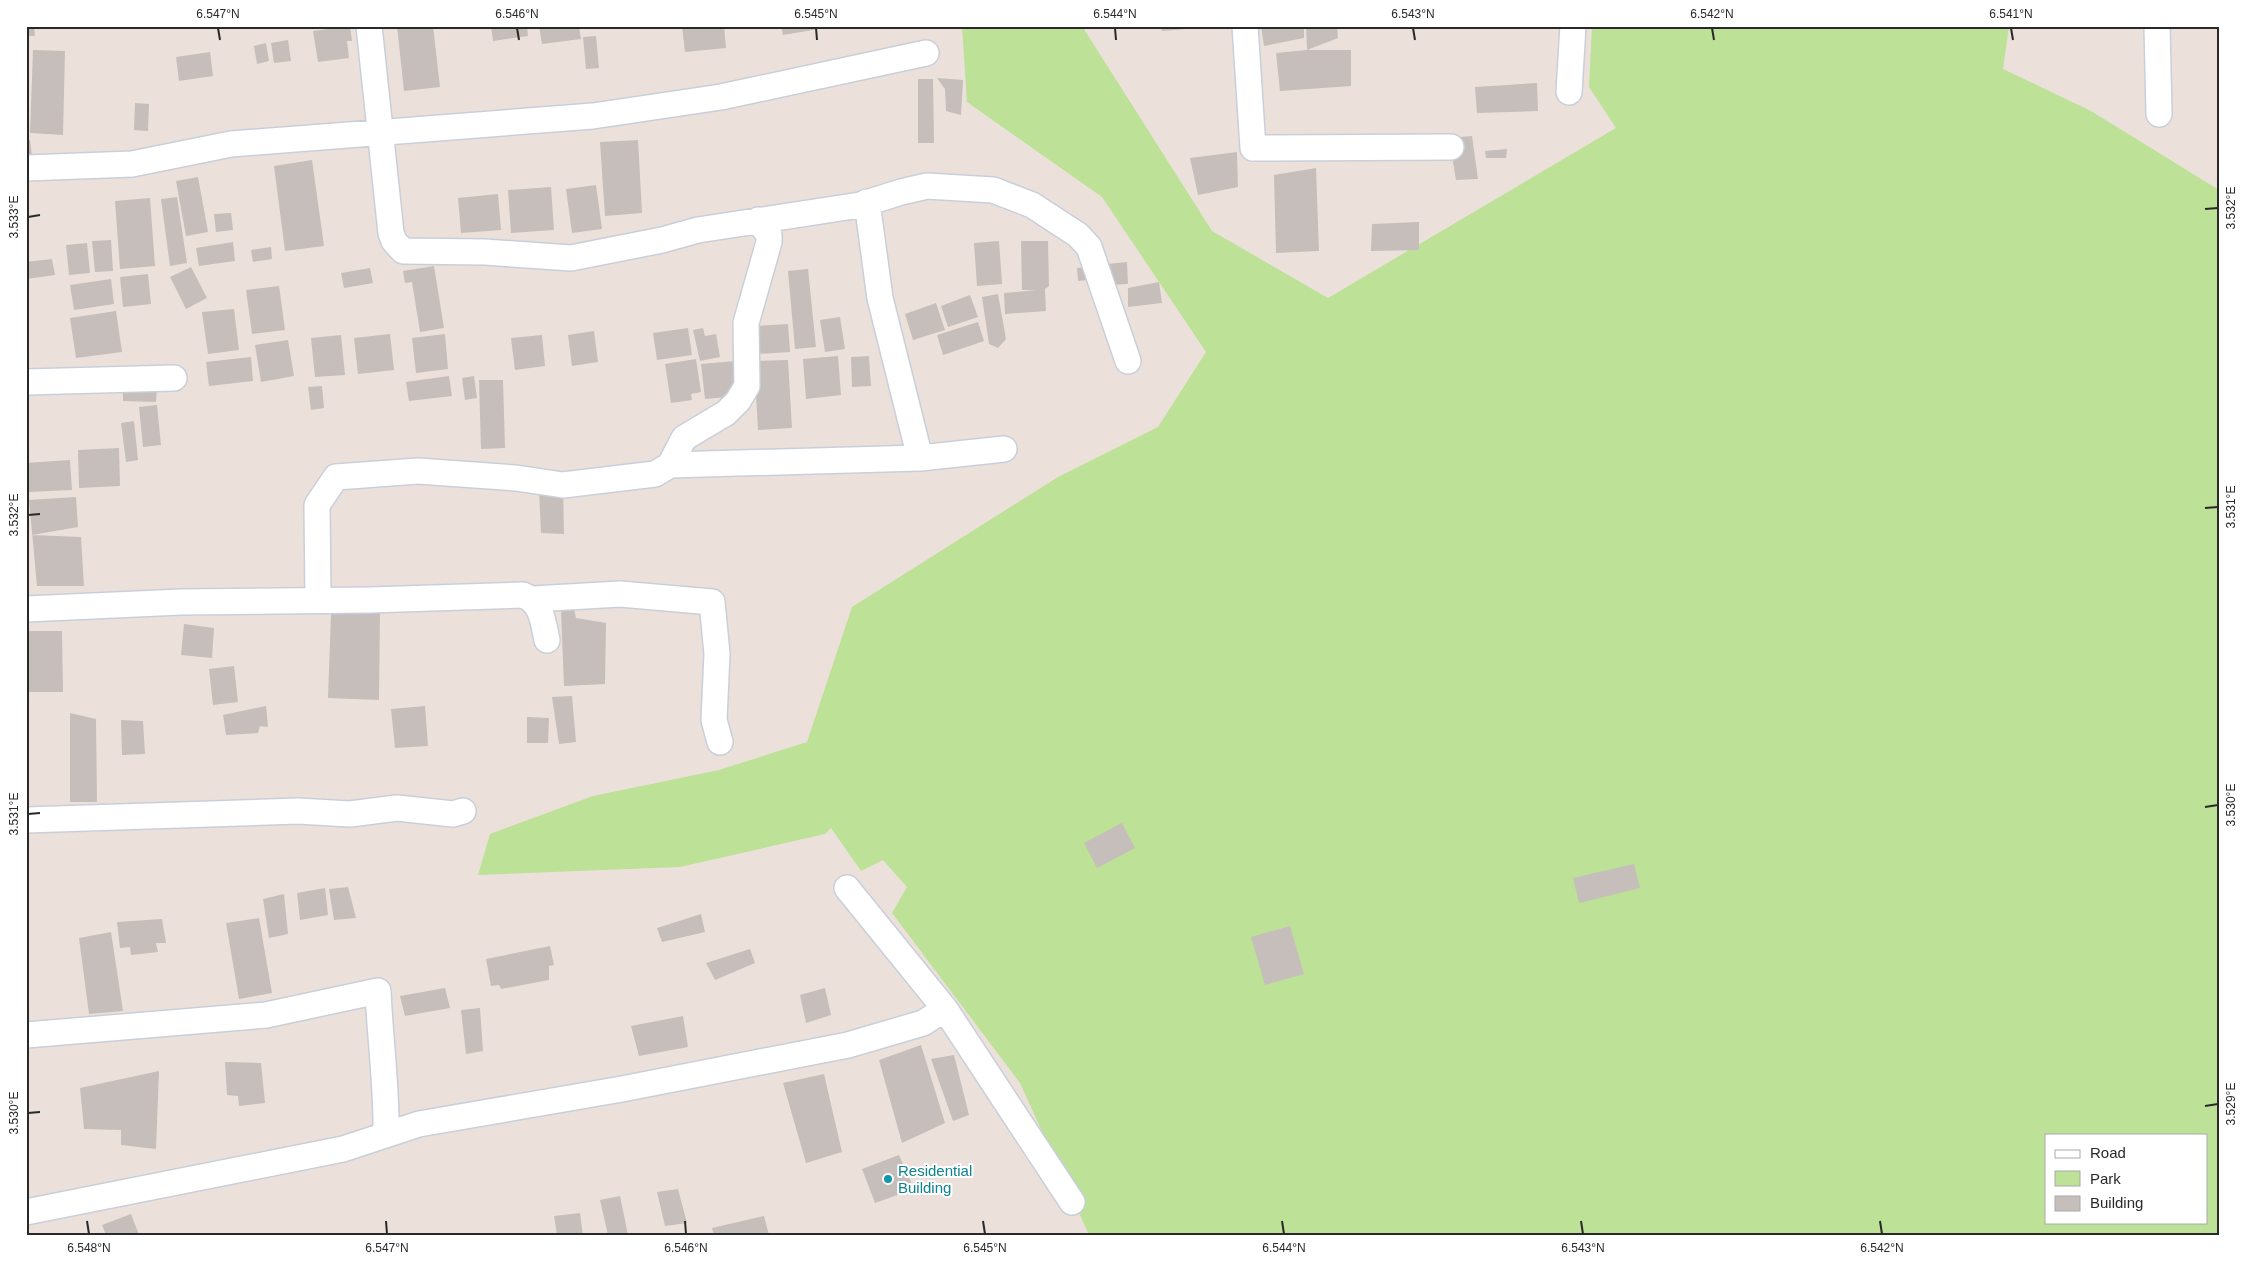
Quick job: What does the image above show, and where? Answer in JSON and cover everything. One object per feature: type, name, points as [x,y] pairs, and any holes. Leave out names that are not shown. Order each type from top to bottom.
[{"type":"street","points":[[369,26],[382,134],[391,233],[394,241],[403,251],[485,252],[571,258],[662,240],[698,230],[867,202],[927,186],[993,190],[1032,205],[1078,235],[1089,247],[1128,361]]},
{"type":"street","points":[[1245,26],[1253,148],[1451,147]]},
{"type":"street","points":[[1569,92],[1573,26]]},
{"type":"street","points":[[2157,26],[2159,114]]},
{"type":"street","points":[[26,168],[132,164],[231,144],[382,134],[593,116],[720,97],[926,53]]},
{"type":"street","points":[[867,202],[880,298],[920,458]]},
{"type":"street","points":[[670,465],[684,438],[726,413],[738,401],[747,386],[746,323],[769,242],[769,235],[758,220]]},
{"type":"street","points":[[26,382],[174,378]]},
{"type":"street","points":[[318,600],[317,505],[336,477],[418,471],[516,478],[563,485],[655,474],[670,465],[920,458],[1004,449]]},
{"type":"street","points":[[26,609],[181,602],[506,594],[523,595],[533,599],[620,594],[712,602],[717,654],[714,720],[720,742]]},
{"type":"street","points":[[533,599],[540,609],[547,640]]},
{"type":"street","points":[[26,820],[298,811],[350,814],[397,808],[453,814],[463,811]]},
{"type":"street","points":[[847,888],[945,1009],[1072,1202]]},
{"type":"street","points":[[26,1035],[266,1015],[378,991],[380,1044],[386,1097],[386,1135]]},
{"type":"street","points":[[26,1212],[343,1149],[428,1123],[622,1089],[848,1045],[923,1023],[945,1009]]},
{"type":"green space","points":[[962,26],[1082,26],[1212,231],[1328,298],[1616,128],[1589,87],[1592,26],[2009,26],[2003,69],[2091,111],[2219,190],[2219,1235],[1089,1235],[1020,1083],[892,913],[907,887],[883,860],[861,871],[831,828],[825,834],[680,867],[478,875],[490,834],[593,796],[719,770],[807,742],[852,607],[1058,477],[1158,427],[1206,352],[1102,197],[967,102]]},
{"type":"building","points":[[26,26],[34,26],[35,36],[26,36]]},
{"type":"building","points":[[350,26],[352,41],[347,41],[349,58],[318,62],[313,31]]},
{"type":"building","points":[[397,26],[433,26],[440,87],[404,91]]},
{"type":"building","points":[[491,26],[527,26],[528,36],[493,41]]},
{"type":"building","points":[[539,26],[579,26],[581,39],[542,44]]},
{"type":"building","points":[[682,26],[724,26],[726,48],[685,52]]},
{"type":"building","points":[[781,26],[818,26],[819,29],[783,35]]},
{"type":"building","points":[[1161,26],[1198,26],[1198,28],[1162,31]]},
{"type":"building","points":[[1261,26],[1304,26],[1304,38],[1264,46]]},
{"type":"building","points":[[1306,26],[1337,26],[1338,38],[1307,50]]},
{"type":"building","points":[[596,36],[599,68],[586,69],[583,37]]},
{"type":"building","points":[[288,40],[291,61],[274,63],[271,43]]},
{"type":"building","points":[[266,43],[269,61],[257,64],[254,46]]},
{"type":"building","points":[[33,50],[65,51],[63,135],[30,133]]},
{"type":"building","points":[[1307,50],[1351,50],[1351,86],[1280,91],[1276,53]]},
{"type":"building","points":[[210,52],[213,76],[179,81],[176,57]]},
{"type":"building","points":[[937,78],[963,80],[961,115],[946,111],[945,89]]},
{"type":"building","points":[[918,79],[933,79],[934,143],[918,143]]},
{"type":"building","points":[[1537,83],[1538,111],[1477,113],[1475,87]]},
{"type":"building","points":[[135,103],[149,104],[148,131],[134,130]]},
{"type":"building","points":[[1472,136],[1478,179],[1456,180],[1449,138]]},
{"type":"building","points":[[30,140],[32,156],[26,156],[26,141]]},
{"type":"building","points":[[638,140],[642,213],[605,216],[600,142]]},
{"type":"building","points":[[1507,149],[1506,158],[1486,158],[1485,151]]},
{"type":"building","points":[[1237,152],[1238,187],[1198,195],[1190,158]]},
{"type":"building","points":[[312,160],[324,246],[285,251],[274,166]]},
{"type":"building","points":[[1316,168],[1319,251],[1276,253],[1274,175]]},
{"type":"building","points":[[198,177],[208,232],[186,236],[176,181]]},
{"type":"building","points":[[596,185],[602,229],[572,233],[566,189]]},
{"type":"building","points":[[551,187],[554,230],[511,233],[508,190]]},
{"type":"building","points":[[498,194],[501,230],[461,233],[458,198]]},
{"type":"building","points":[[177,197],[187,263],[170,266],[161,199]]},
{"type":"building","points":[[150,198],[155,266],[120,269],[115,201]]},
{"type":"building","points":[[231,213],[233,230],[216,232],[214,214]]},
{"type":"building","points":[[1419,222],[1419,250],[1371,251],[1372,224]]},
{"type":"building","points":[[111,240],[113,271],[95,272],[92,241]]},
{"type":"building","points":[[999,241],[1002,284],[977,286],[974,243]]},
{"type":"building","points":[[1021,241],[1048,241],[1049,286],[1045,289],[1046,311],[1005,314],[1004,293],[1036,290],[1022,290]]},
{"type":"building","points":[[233,242],[235,261],[199,266],[196,248]]},
{"type":"building","points":[[87,243],[90,273],[69,275],[66,245]]},
{"type":"building","points":[[271,247],[272,259],[253,262],[251,250]]},
{"type":"building","points":[[52,259],[55,275],[26,279],[26,262]]},
{"type":"building","points":[[1127,262],[1128,284],[1109,285],[1108,264]]},
{"type":"building","points":[[434,266],[444,328],[420,332],[412,282],[405,283],[403,271]]},
{"type":"building","points":[[191,267],[207,298],[186,309],[170,277]]},
{"type":"building","points":[[1089,267],[1089,280],[1078,281],[1077,268]]},
{"type":"building","points":[[370,268],[373,283],[344,288],[341,273]]},
{"type":"building","points":[[808,269],[816,347],[795,349],[788,271]]},
{"type":"building","points":[[148,274],[151,304],[123,307],[120,277]]},
{"type":"building","points":[[111,279],[114,304],[74,310],[70,285]]},
{"type":"building","points":[[1159,282],[1162,303],[1128,307],[1128,288]]},
{"type":"building","points":[[279,286],[285,330],[252,334],[246,290]]},
{"type":"building","points":[[998,294],[1006,339],[998,348],[989,344],[982,297]]},
{"type":"building","points":[[970,295],[978,317],[948,327],[941,306]]},
{"type":"building","points":[[936,303],[945,330],[913,340],[905,314]]},
{"type":"building","points":[[234,309],[239,350],[208,354],[202,312]]},
{"type":"building","points":[[116,311],[122,352],[76,358],[70,318]]},
{"type":"building","points":[[840,317],[845,349],[825,352],[820,320]]},
{"type":"building","points":[[978,322],[984,341],[943,355],[937,335]]},
{"type":"building","points":[[788,324],[790,352],[756,354],[754,326]]},
{"type":"building","points":[[688,328],[692,355],[657,360],[653,333]]},
{"type":"building","points":[[703,328],[705,336],[716,334],[720,357],[700,361],[693,330]]},
{"type":"building","points":[[594,331],[598,362],[572,366],[568,335]]},
{"type":"building","points":[[390,334],[394,370],[358,374],[354,338]]},
{"type":"building","points":[[445,334],[448,369],[416,373],[412,338]]},
{"type":"building","points":[[341,335],[345,375],[315,377],[311,338]]},
{"type":"building","points":[[542,335],[545,366],[515,370],[511,338]]},
{"type":"building","points":[[288,340],[294,376],[261,382],[255,345]]},
{"type":"building","points":[[838,356],[841,395],[806,399],[803,359]]},
{"type":"building","points":[[869,356],[871,386],[852,387],[851,357]]},
{"type":"building","points":[[251,357],[253,381],[209,386],[206,362]]},
{"type":"building","points":[[696,359],[701,392],[691,394],[692,400],[671,403],[665,364]]},
{"type":"building","points":[[788,360],[792,428],[758,430],[754,361]]},
{"type":"building","points":[[735,361],[739,396],[705,399],[701,364]]},
{"type":"building","points":[[449,376],[452,396],[409,401],[406,382]]},
{"type":"building","points":[[474,376],[477,398],[465,400],[462,378]]},
{"type":"building","points":[[479,380],[503,380],[505,448],[481,449]]},
{"type":"building","points":[[322,386],[324,408],[311,410],[308,387]]},
{"type":"building","points":[[123,388],[157,388],[156,402],[123,401]]},
{"type":"building","points":[[157,405],[161,445],[143,447],[139,407]]},
{"type":"building","points":[[134,421],[138,460],[126,462],[121,423]]},
{"type":"building","points":[[119,448],[120,486],[79,488],[78,450]]},
{"type":"building","points":[[70,460],[72,490],[28,492],[26,463]]},
{"type":"building","points":[[563,485],[564,534],[541,533],[539,490]]},
{"type":"building","points":[[76,497],[78,527],[32,535],[29,500]]},
{"type":"building","points":[[32,535],[81,537],[84,586],[37,586]]},
{"type":"building","points":[[573,605],[576,618],[606,623],[605,684],[564,686],[561,611]]},
{"type":"building","points":[[380,610],[379,700],[328,698],[331,613]]},
{"type":"building","points":[[184,624],[214,628],[212,658],[181,655]]},
{"type":"building","points":[[26,631],[62,631],[63,692],[26,692]]},
{"type":"building","points":[[234,666],[238,702],[213,705],[209,669]]},
{"type":"building","points":[[572,696],[576,742],[559,744],[552,697]]},
{"type":"building","points":[[266,706],[268,727],[260,726],[258,733],[226,735],[223,715]]},
{"type":"building","points":[[425,706],[428,746],[395,748],[391,709]]},
{"type":"building","points":[[70,713],[96,719],[97,802],[70,802]]},
{"type":"building","points":[[527,717],[549,718],[548,743],[527,743]]},
{"type":"building","points":[[121,720],[143,721],[145,754],[122,755]]},
{"type":"building","points":[[1122,823],[1135,848],[1097,868],[1084,843]]},
{"type":"building","points":[[1634,864],[1640,888],[1579,903],[1573,878]]},
{"type":"building","points":[[348,887],[356,918],[334,920],[329,889]]},
{"type":"building","points":[[325,888],[328,915],[300,920],[297,893]]},
{"type":"building","points":[[284,894],[288,934],[269,938],[263,899]]},
{"type":"building","points":[[701,914],[705,932],[662,942],[657,928]]},
{"type":"building","points":[[259,918],[272,993],[239,999],[226,923]]},
{"type":"building","points":[[162,919],[166,943],[156,943],[158,952],[131,955],[130,947],[120,948],[117,922]]},
{"type":"building","points":[[1290,926],[1304,974],[1265,985],[1251,937]]},
{"type":"building","points":[[111,932],[123,1011],[89,1014],[79,938]]},
{"type":"building","points":[[550,946],[554,965],[549,966],[549,980],[501,989],[499,985],[491,986],[486,959]]},
{"type":"building","points":[[750,949],[755,963],[715,980],[706,963]]},
{"type":"building","points":[[445,988],[450,1008],[405,1016],[400,996]]},
{"type":"building","points":[[825,988],[831,1015],[806,1023],[800,995]]},
{"type":"building","points":[[480,1008],[483,1051],[466,1054],[461,1010]]},
{"type":"building","points":[[683,1016],[688,1047],[639,1056],[631,1026]]},
{"type":"building","points":[[921,1045],[945,1123],[902,1143],[879,1060]]},
{"type":"building","points":[[954,1055],[969,1115],[953,1121],[931,1059]]},
{"type":"building","points":[[225,1062],[261,1063],[265,1103],[239,1106],[238,1096],[227,1095]]},
{"type":"building","points":[[159,1071],[156,1149],[121,1145],[121,1130],[84,1129],[80,1088]]},
{"type":"building","points":[[824,1074],[842,1152],[806,1163],[783,1083]]},
{"type":"building","name":"Residential Building","points":[[899,1155],[914,1189],[875,1203],[862,1169]]},
{"type":"building","points":[[678,1189],[687,1223],[665,1226],[657,1192]]},
{"type":"building","points":[[620,1196],[628,1235],[608,1235],[600,1200]]},
{"type":"building","points":[[580,1213],[583,1235],[557,1235],[554,1216]]},
{"type":"building","points":[[131,1214],[139,1235],[106,1235],[102,1225]]},
{"type":"building","points":[[764,1216],[769,1235],[714,1235],[712,1228]]},
{"type":"place","name":"Residential Building","points":[[888,1179]]}]
